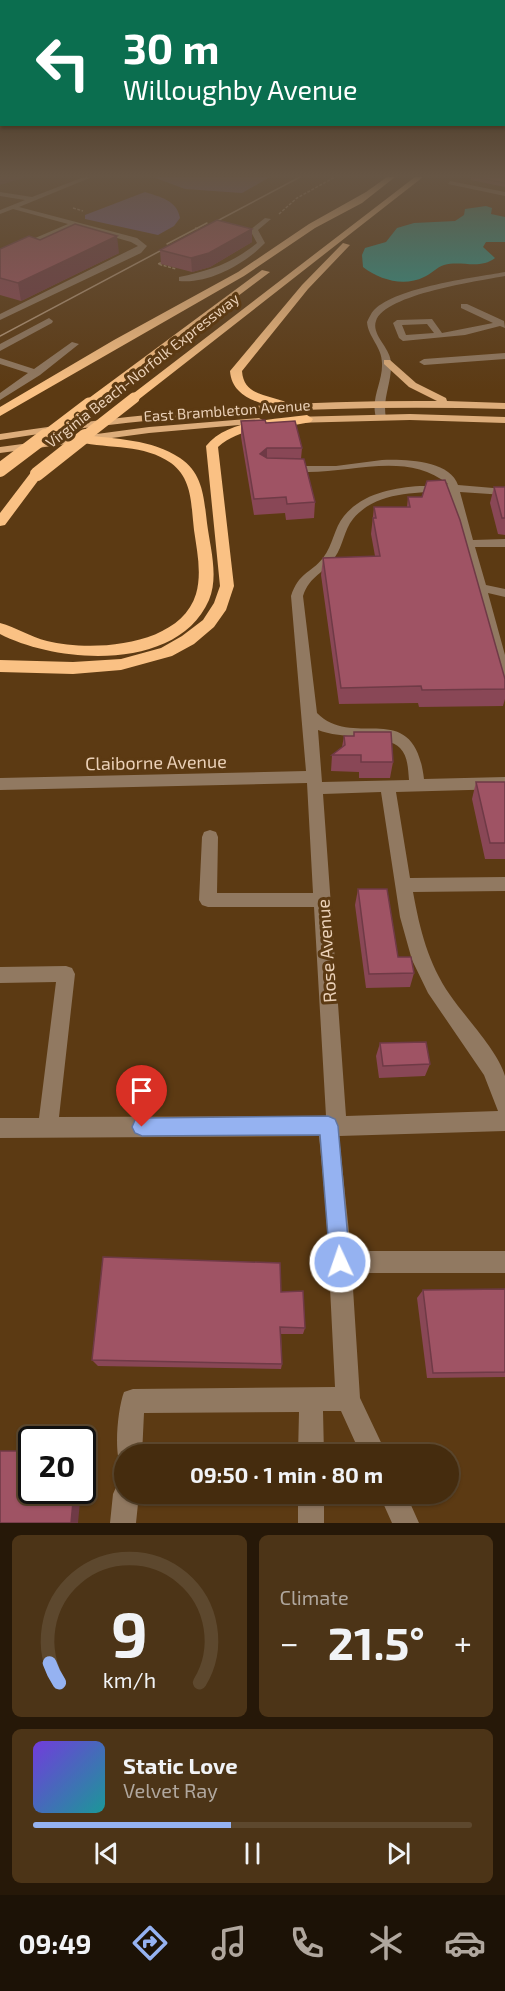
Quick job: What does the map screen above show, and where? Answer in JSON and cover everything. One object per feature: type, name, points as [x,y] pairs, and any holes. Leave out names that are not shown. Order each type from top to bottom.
[{"type":"highway","points":[[0,412],[118,342],[241,274],[279,248]]},
{"type":"highway","name":"Virginia Beach-Norfolk Expressway","points":[[0,470],[296,248]]},
{"type":"highway","name":"Virginia Beach-Norfolk Expressway","points":[[0,503],[327,248]]},
{"type":"highway","points":[[286,406],[243,390],[237,383],[236,371],[305,287],[342,248]]},
{"type":"highway","points":[[0,666],[94,668],[122,665],[160,655],[195,636],[210,622],[220,607],[226,586],[212,446],[223,436],[236,431],[307,419]]},
{"type":"highway","points":[[0,628],[26,642],[52,649],[88,652],[122,650],[148,642],[171,631],[189,617],[200,602],[205,573],[196,488],[190,474],[175,460],[162,453],[83,439]]},
{"type":"highway","points":[[0,522],[37,474]]},
{"type":"main road","points":[[387,362],[402,379],[422,392],[454,404]]},
{"type":"main road","name":"East Brambleton Avenue","points":[[0,437],[129,417],[286,406],[377,403],[505,406]]},
{"type":"main road","name":"East Brambleton Avenue","points":[[0,450],[184,426],[307,419],[505,420]]},
{"type":"street","points":[[0,256],[18,248]]},
{"type":"street","points":[[0,317],[141,248]]},
{"type":"street","points":[[182,279],[210,275],[254,248]]},
{"type":"street","points":[[381,418],[377,403],[387,362],[385,352],[372,331],[371,320],[378,309],[405,296],[505,274]]},
{"type":"street","points":[[0,304],[16,309]]},
{"type":"street","points":[[464,306],[502,322]]},
{"type":"street","points":[[0,348],[49,321]]},
{"type":"street","points":[[440,336],[478,332],[502,322]]},
{"type":"street","points":[[0,397],[75,344]]},
{"type":"street","points":[[424,362],[505,356]]},
{"type":"street","points":[[0,361],[37,373]]},
{"type":"street","points":[[278,470],[333,469],[399,461],[415,463],[446,476],[453,483],[505,680]]},
{"type":"street","name":"Rose Avenue","points":[[348,1399],[323,900],[310,715],[297,596],[301,582],[330,557],[349,516],[377,496],[395,492],[453,488],[505,492]]},
{"type":"street","points":[[468,544],[505,543]]},
{"type":"street","points":[[480,588],[505,593]]},
{"type":"street","points":[[310,715],[315,724],[333,732],[381,734],[404,743],[412,752],[417,786]]},
{"type":"street","name":"Claiborne Avenue","points":[[0,784],[314,782],[388,787],[505,783]]},
{"type":"street","points":[[388,787],[411,926],[424,969],[440,997],[485,1060],[505,1104]]},
{"type":"street","points":[[210,837],[208,900],[323,900]]},
{"type":"street","points":[[403,885],[505,884]]},
{"type":"street","points":[[0,975],[66,974],[48,1127]]},
{"type":"street","points":[[0,1128],[333,1126],[505,1120]]},
{"type":"street","points":[[340,1262],[505,1262]]},
{"type":"street","points":[[130,1444],[133,1401],[348,1399],[369,1444]]},
{"type":"street","points":[[311,1400],[311,1444]]},
{"type":"street","points":[[123,1523],[125,1504]]},
{"type":"street","points":[[311,1504],[311,1523]]},
{"type":"street","points":[[397,1504],[406,1523]]},
{"type":"path","points":[[168,259],[158,264],[180,270]]},
{"type":"water","points":[[365,248],[484,248],[495,258],[489,262],[477,264],[444,265],[424,277],[400,282],[384,279],[363,267],[362,255]]},
{"type":"building","points":[[92,248],[18,283],[0,278],[0,249]]},
{"type":"building","points":[[164,248],[218,248],[191,258],[160,250]]},
{"type":"building","points":[[265,420],[266,423],[295,421],[302,448],[267,448],[260,454],[267,458],[304,459],[315,502],[287,504],[286,497],[254,499],[241,421]]},
{"type":"building","points":[[445,480],[460,520],[505,679],[505,689],[422,690],[421,686],[341,688],[323,558],[380,556],[373,518],[376,518],[374,507],[410,507],[408,497],[422,497],[427,481]]},
{"type":"building","points":[[494,487],[505,487],[505,518],[502,518]]},
{"type":"building","points":[[354,732],[391,732],[393,762],[361,762],[361,755],[332,755],[345,745],[344,736],[354,736]]},
{"type":"building","points":[[476,782],[505,782],[505,843],[490,843]]},
{"type":"building","points":[[358,889],[387,889],[398,957],[411,957],[414,973],[369,974]]},
{"type":"building","points":[[426,1042],[430,1064],[383,1066],[380,1043]]},
{"type":"building","points":[[103,1257],[280,1263],[281,1292],[303,1291],[305,1328],[280,1327],[282,1364],[92,1360]]},
{"type":"building","points":[[505,1289],[505,1372],[433,1373],[423,1290]]},
{"type":"building","points":[[0,1451],[18,1451],[18,1504],[73,1504],[71,1523],[0,1523]]},
{"type":"tram line","points":[[0,336],[165,248]]},
{"type":"route","points":[[142,1127],[328,1126],[340,1262]]}]
